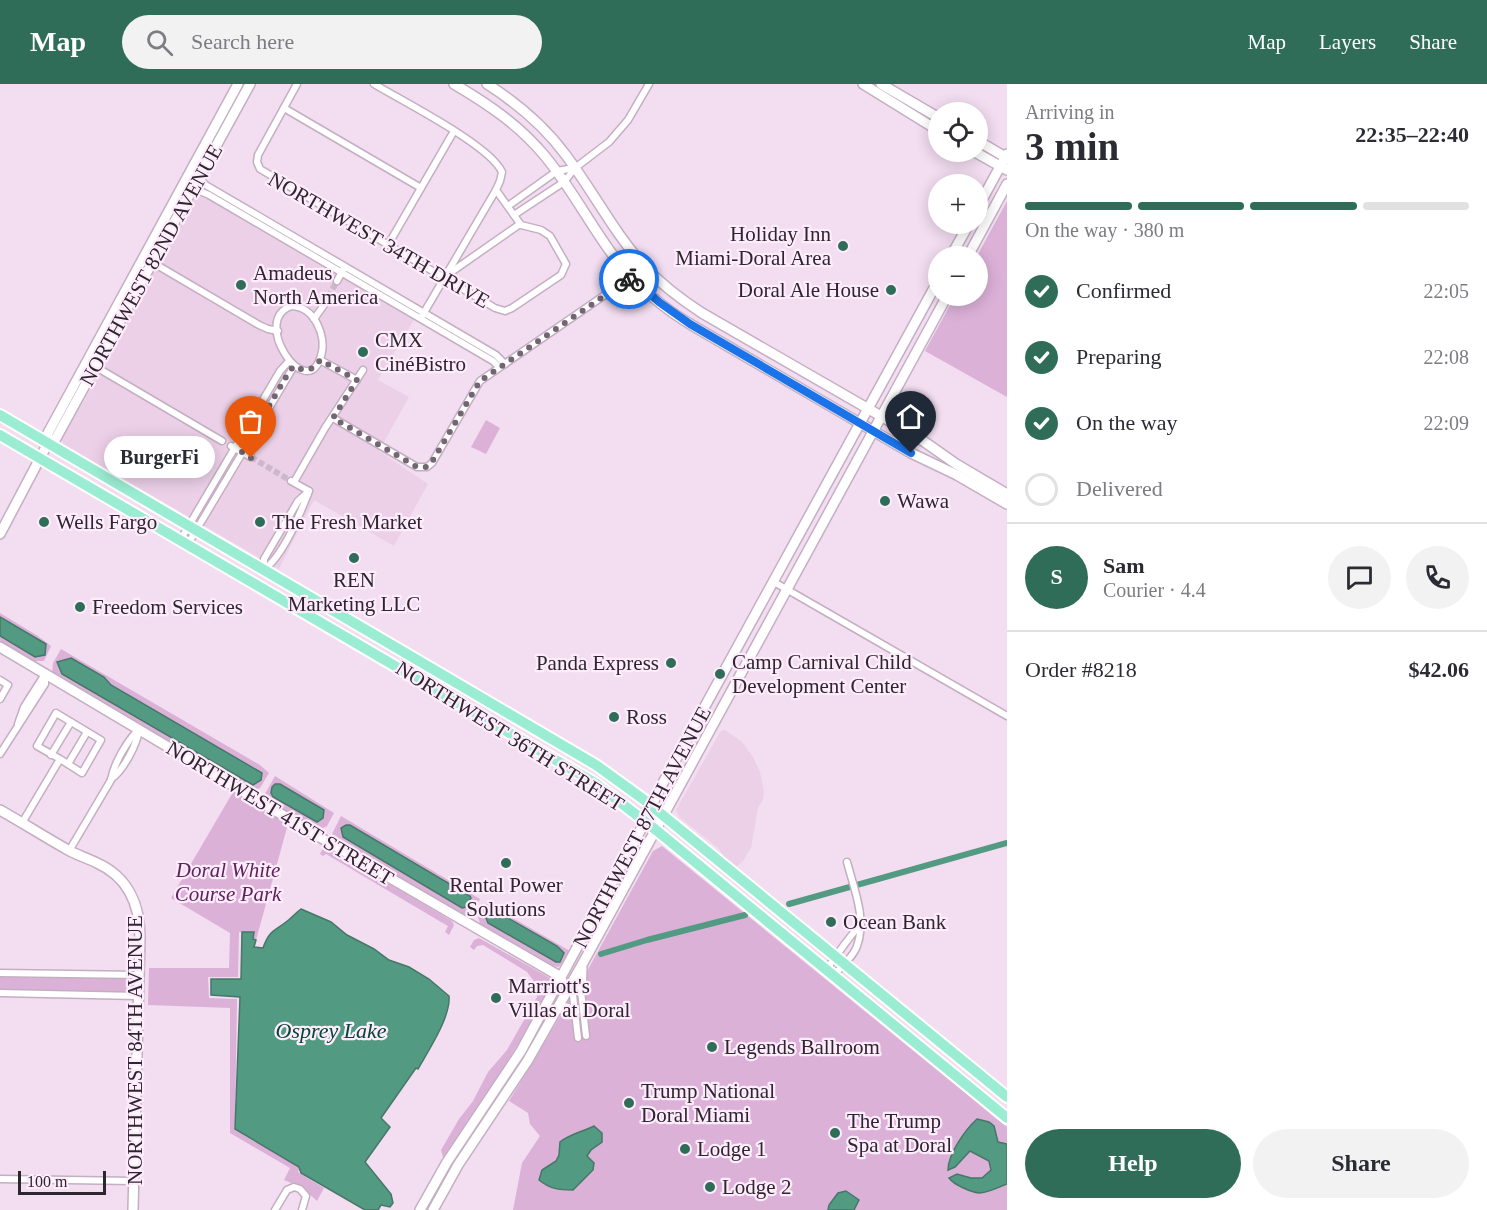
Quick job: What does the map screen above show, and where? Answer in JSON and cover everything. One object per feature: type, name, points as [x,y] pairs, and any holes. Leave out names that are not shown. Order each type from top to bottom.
[{"type":"main road","name":"NORTHWEST 36TH STREET","points":[[0,415],[596,765],[651,806],[1007,1097]]},
{"type":"main road","name":"NORTHWEST 36TH STREET","points":[[0,435],[595,783],[656,830],[1007,1118]]},
{"type":"main road","points":[[256,584],[264,570]]},
{"type":"main road","points":[[344,635],[352,621]]},
{"type":"main road","points":[[504,729],[527,733],[534,728]]},
{"type":"main road","points":[[713,878],[727,882],[742,881]]},
{"type":"main road","points":[[730,892],[738,889],[755,891]]},
{"type":"main road","points":[[969,1087],[980,1075]]},
{"type":"street","name":"NORTHWEST 82ND AVENUE","points":[[0,534],[41,458],[48,443],[48,433],[238,84]]},
{"type":"street","points":[[297,84],[284,108],[421,188]]},
{"type":"street","points":[[374,84],[454,131],[491,157],[500,167],[502,177],[422,316]]},
{"type":"street","points":[[454,84],[509,120],[537,146],[615,257],[631,277],[659,302],[690,324],[860,424],[1007,504]]},
{"type":"street","points":[[487,84],[536,121],[557,144],[624,242],[657,279],[694,307],[1007,494]]},
{"type":"street","points":[[514,215],[564,182],[575,168],[617,134],[632,114],[649,84]]},
{"type":"street","points":[[863,84],[884,99],[928,123]]},
{"type":"street","points":[[881,84],[928,112]]},
{"type":"street","name":"NORTHWEST 82ND AVENUE","points":[[48,443],[55,440],[96,367],[248,86]]},
{"type":"street","name":"NORTHWEST 34TH DRIVE","points":[[284,108],[258,155],[258,165],[264,173],[497,309],[511,309],[564,270],[566,265],[550,236],[541,230],[520,224]]},
{"type":"street","points":[[388,245],[454,131]]},
{"type":"street","points":[[988,146],[1006,156],[1004,168],[988,192]]},
{"type":"street","points":[[988,159],[1004,168]]},
{"type":"street","points":[[508,206],[556,171],[575,168]]},
{"type":"street","points":[[200,176],[204,184],[266,225]]},
{"type":"street","points":[[973,246],[1007,184]]},
{"type":"street","points":[[444,278],[520,224],[495,190]]},
{"type":"street","points":[[191,192],[206,193],[266,225],[502,365]]},
{"type":"street","points":[[143,258],[259,325],[278,330]]},
{"type":"street","points":[[337,281],[344,270]]},
{"type":"street","points":[[333,418],[417,467],[425,468],[432,463],[480,381],[631,277],[640,274],[657,279]]},
{"type":"street","name":"NORTHWEST 87TH AVENUE","points":[[420,1210],[437,1178],[511,1067],[928,299]]},
{"type":"street","points":[[118,305],[127,310]]},
{"type":"street","points":[[314,319],[324,305]]},
{"type":"street","name":"NORTHWEST 87TH AVENUE","points":[[433,1210],[446,1184],[521,1071],[583,963],[941,306]]},
{"type":"street","points":[[290,307],[301,308],[314,319],[322,340],[320,360],[315,367],[302,370],[291,363],[281,348],[278,321],[290,307]]},
{"type":"street","points":[[95,346],[96,367],[222,441]]},
{"type":"street","points":[[320,360],[357,380]]},
{"type":"street","points":[[193,528],[233,447],[280,371],[291,363]]},
{"type":"street","points":[[184,542],[242,452],[291,363]]},
{"type":"street","points":[[309,491],[292,482],[363,370]]},
{"type":"street","points":[[233,447],[251,458]]},
{"type":"street","points":[[264,570],[264,559],[298,501],[309,491]]},
{"type":"street","points":[[264,570],[272,563],[286,539],[309,491]]},
{"type":"street","points":[[278,535],[286,539]]},
{"type":"street","points":[[774,582],[1007,716]]},
{"type":"street","name":"NORTHWEST 41ST STREET","points":[[0,647],[561,977],[581,992],[586,1036]]},
{"type":"street","points":[[732,659],[745,666]]},
{"type":"street","points":[[0,754],[17,724],[25,717],[45,684],[45,674]]},
{"type":"street","points":[[0,680],[8,685],[0,699]]},
{"type":"street","points":[[56,713],[71,722],[101,740],[82,773],[37,746],[56,713]]},
{"type":"street","points":[[51,755],[71,722]]},
{"type":"street","points":[[0,810],[69,851],[138,739],[140,729]]},
{"type":"street","points":[[68,764],[87,732]]},
{"type":"street","points":[[22,823],[60,759]]},
{"type":"street","name":"NORTHWEST 84TH AVENUE","points":[[69,851],[111,871],[130,892],[139,913],[133,1210]]},
{"type":"street","points":[[830,973],[840,960],[858,945],[862,931],[857,897],[847,862]]},
{"type":"street","points":[[602,929],[603,911],[609,897],[608,890]]},
{"type":"street","points":[[830,973],[840,960],[855,928],[861,925]]},
{"type":"street","points":[[581,992],[583,963]]},
{"type":"street","points":[[0,973],[139,975]]},
{"type":"street","name":"NORTHWEST 41ST STREET","points":[[571,984],[578,1038]]},
{"type":"street","points":[[0,993],[138,996]]},
{"type":"street","points":[[557,1009],[567,1008],[575,1012]]},
{"type":"street","points":[[437,1178],[446,1184]]},
{"type":"street","points":[[0,1179],[135,1181]]},
{"type":"street","points":[[275,1210],[287,1190],[294,1187],[305,1194],[302,1210]]},
{"type":"shaded area","points":[[201,193],[415,318],[378,380],[409,397],[379,451],[428,484],[394,546],[314,500],[279,569],[63,444],[62,438],[93,385],[103,360],[193,198]]},
{"type":"shaded area","points":[[725,730],[742,742],[753,757],[760,772],[764,791],[763,800],[758,807],[751,848],[736,867],[718,848],[679,817],[676,810],[721,731]]},
{"type":"green space","points":[[1007,201],[1007,397],[925,351],[950,306],[988,306],[988,246],[982,246]]},
{"type":"green space","points":[[486,420],[500,428],[486,454],[471,447]]},
{"type":"green space","points":[[0,613],[51,646],[44,661],[34,661],[0,642],[0,636],[35,657],[46,644],[0,617]]},
{"type":"green space","points":[[61,649],[260,765],[269,773],[260,788],[252,792],[52,674],[53,663]],"holes":[[[57,662],[104,677],[111,684],[261,773],[261,780],[253,785],[62,674]]]},
{"type":"green space","points":[[275,776],[334,813],[327,826],[318,831],[270,804],[265,794]]},
{"type":"green space","name":"Doral White Course Park","points":[[233,792],[288,824],[256,940],[253,939],[254,932],[247,934],[239,932],[238,977],[208,977],[209,998],[237,999],[235,1130],[300,1168],[298,1172],[324,1188],[317,1201],[303,1188],[284,1180],[290,1168],[230,1133],[230,1008],[148,1005],[149,968],[229,968],[230,933],[171,898]]},
{"type":"green space","points":[[341,816],[480,899],[473,911],[465,916],[460,915],[336,842],[332,834]]},
{"type":"green space","points":[[662,846],[1007,1127],[1007,1210],[513,1210],[522,1163],[540,1136],[530,1124],[528,1113],[509,1101],[562,1013],[570,995],[584,984],[585,975],[653,851]]},
{"type":"green space","points":[[327,847],[452,921],[454,925],[449,935],[445,932],[448,926],[326,854],[323,856],[320,854],[323,848]]},
{"type":"green space","points":[[487,903],[570,951],[563,963],[558,967],[549,965],[481,927],[478,917]]},
{"type":"green space","points":[[479,938],[550,978],[552,982],[531,1024],[444,1161],[441,1150],[459,1119],[473,1101],[488,1072],[507,1050],[537,997],[536,984],[527,972],[483,945],[477,946],[474,950],[470,947],[474,940]]},
{"type":"green space","points":[[0,975],[126,978],[134,981],[134,989],[129,993],[0,991]]},
{"type":"water","points":[[0,617],[46,644],[45,655],[35,657],[0,636]]},
{"type":"water","points":[[71,658],[104,677],[111,685],[262,773],[261,780],[253,785],[62,674],[57,662]]},
{"type":"water","points":[[275,784],[280,784],[324,810],[323,818],[317,822],[273,797],[271,793]]},
{"type":"water","points":[[350,825],[470,896],[466,907],[462,908],[343,837],[341,828]]},
{"type":"water","name":"Osprey Lake","points":[[301,909],[331,922],[347,935],[389,960],[409,967],[429,979],[449,996],[449,1004],[438,1034],[418,1069],[416,1068],[381,1118],[390,1127],[365,1162],[391,1194],[393,1203],[390,1207],[381,1205],[378,1210],[365,1210],[301,1173],[299,1167],[235,1129],[240,997],[211,995],[211,979],[241,979],[242,932],[254,932],[253,939],[256,940],[254,947],[263,948],[272,932]]},
{"type":"water","points":[[490,910],[494,910],[557,946],[564,953],[560,962],[556,962],[488,923],[486,918]]},
{"type":"water","points":[[977,1119],[994,1126],[998,1142],[1007,1144],[1007,1184],[979,1193],[963,1188],[949,1178],[957,1174],[982,1178],[991,1170],[989,1161],[970,1151],[955,1167],[948,1170],[958,1143]]},
{"type":"water","points":[[594,1126],[602,1133],[602,1142],[587,1156],[594,1163],[593,1170],[573,1190],[555,1188],[539,1180],[542,1170],[556,1161],[560,1142]]},
{"type":"water","points":[[846,1191],[859,1200],[854,1210],[828,1210],[838,1193]]},
{"type":"waterway","points":[[789,904],[1007,843]]},
{"type":"waterway","points":[[601,954],[745,915]]},
{"type":"tunnel","points":[[324,305],[337,281]]},
{"type":"tunnel","points":[[251,457],[291,481]]},
{"type":"way so far","points":[[251,458],[242,452],[289,372],[294,366],[302,370],[310,370],[320,360],[357,380],[333,418],[423,469],[431,465],[480,381],[629,279]]},
{"type":"place","name":"Holiday Inn Miami-Doral Area","points":[[843,246]]},
{"type":"place","name":"Amadeus North America","points":[[241,285]]},
{"type":"place","name":"Doral Ale House","points":[[891,290]]},
{"type":"place","name":"CMX CinéBistro","points":[[363,352]]},
{"type":"place","name":"BurgerFi","points":[[251,458]]},
{"type":"place","name":"Wawa","points":[[885,501]]},
{"type":"place","name":"Wells Fargo","points":[[44,522]]},
{"type":"place","name":"The Fresh Market","points":[[260,522]]},
{"type":"place","name":"REN Marketing LLC","points":[[354,558]]},
{"type":"place","name":"Freedom Services","points":[[80,607]]},
{"type":"place","name":"Panda Express","points":[[671,663]]},
{"type":"place","name":"Camp Carnival Child Development Center","points":[[720,674]]},
{"type":"place","name":"Ross","points":[[614,717]]},
{"type":"place","name":"Rental Power Solutions","points":[[506,863]]},
{"type":"place","name":"Ocean Bank","points":[[831,922]]},
{"type":"place","name":"Marriott's Villas at Doral","points":[[496,998]]},
{"type":"place","name":"Legends Ballroom","points":[[712,1047]]},
{"type":"place","name":"Trump National Doral Miami","points":[[629,1103]]},
{"type":"place","name":"The Trump Spa at Doral","points":[[835,1133]]},
{"type":"place","name":"Lodge 1","points":[[685,1149]]},
{"type":"place","name":"Lodge 2","points":[[710,1187]]},
{"type":"route","points":[[629,279],[631,277],[670,311],[690,324],[911,453]]}]
